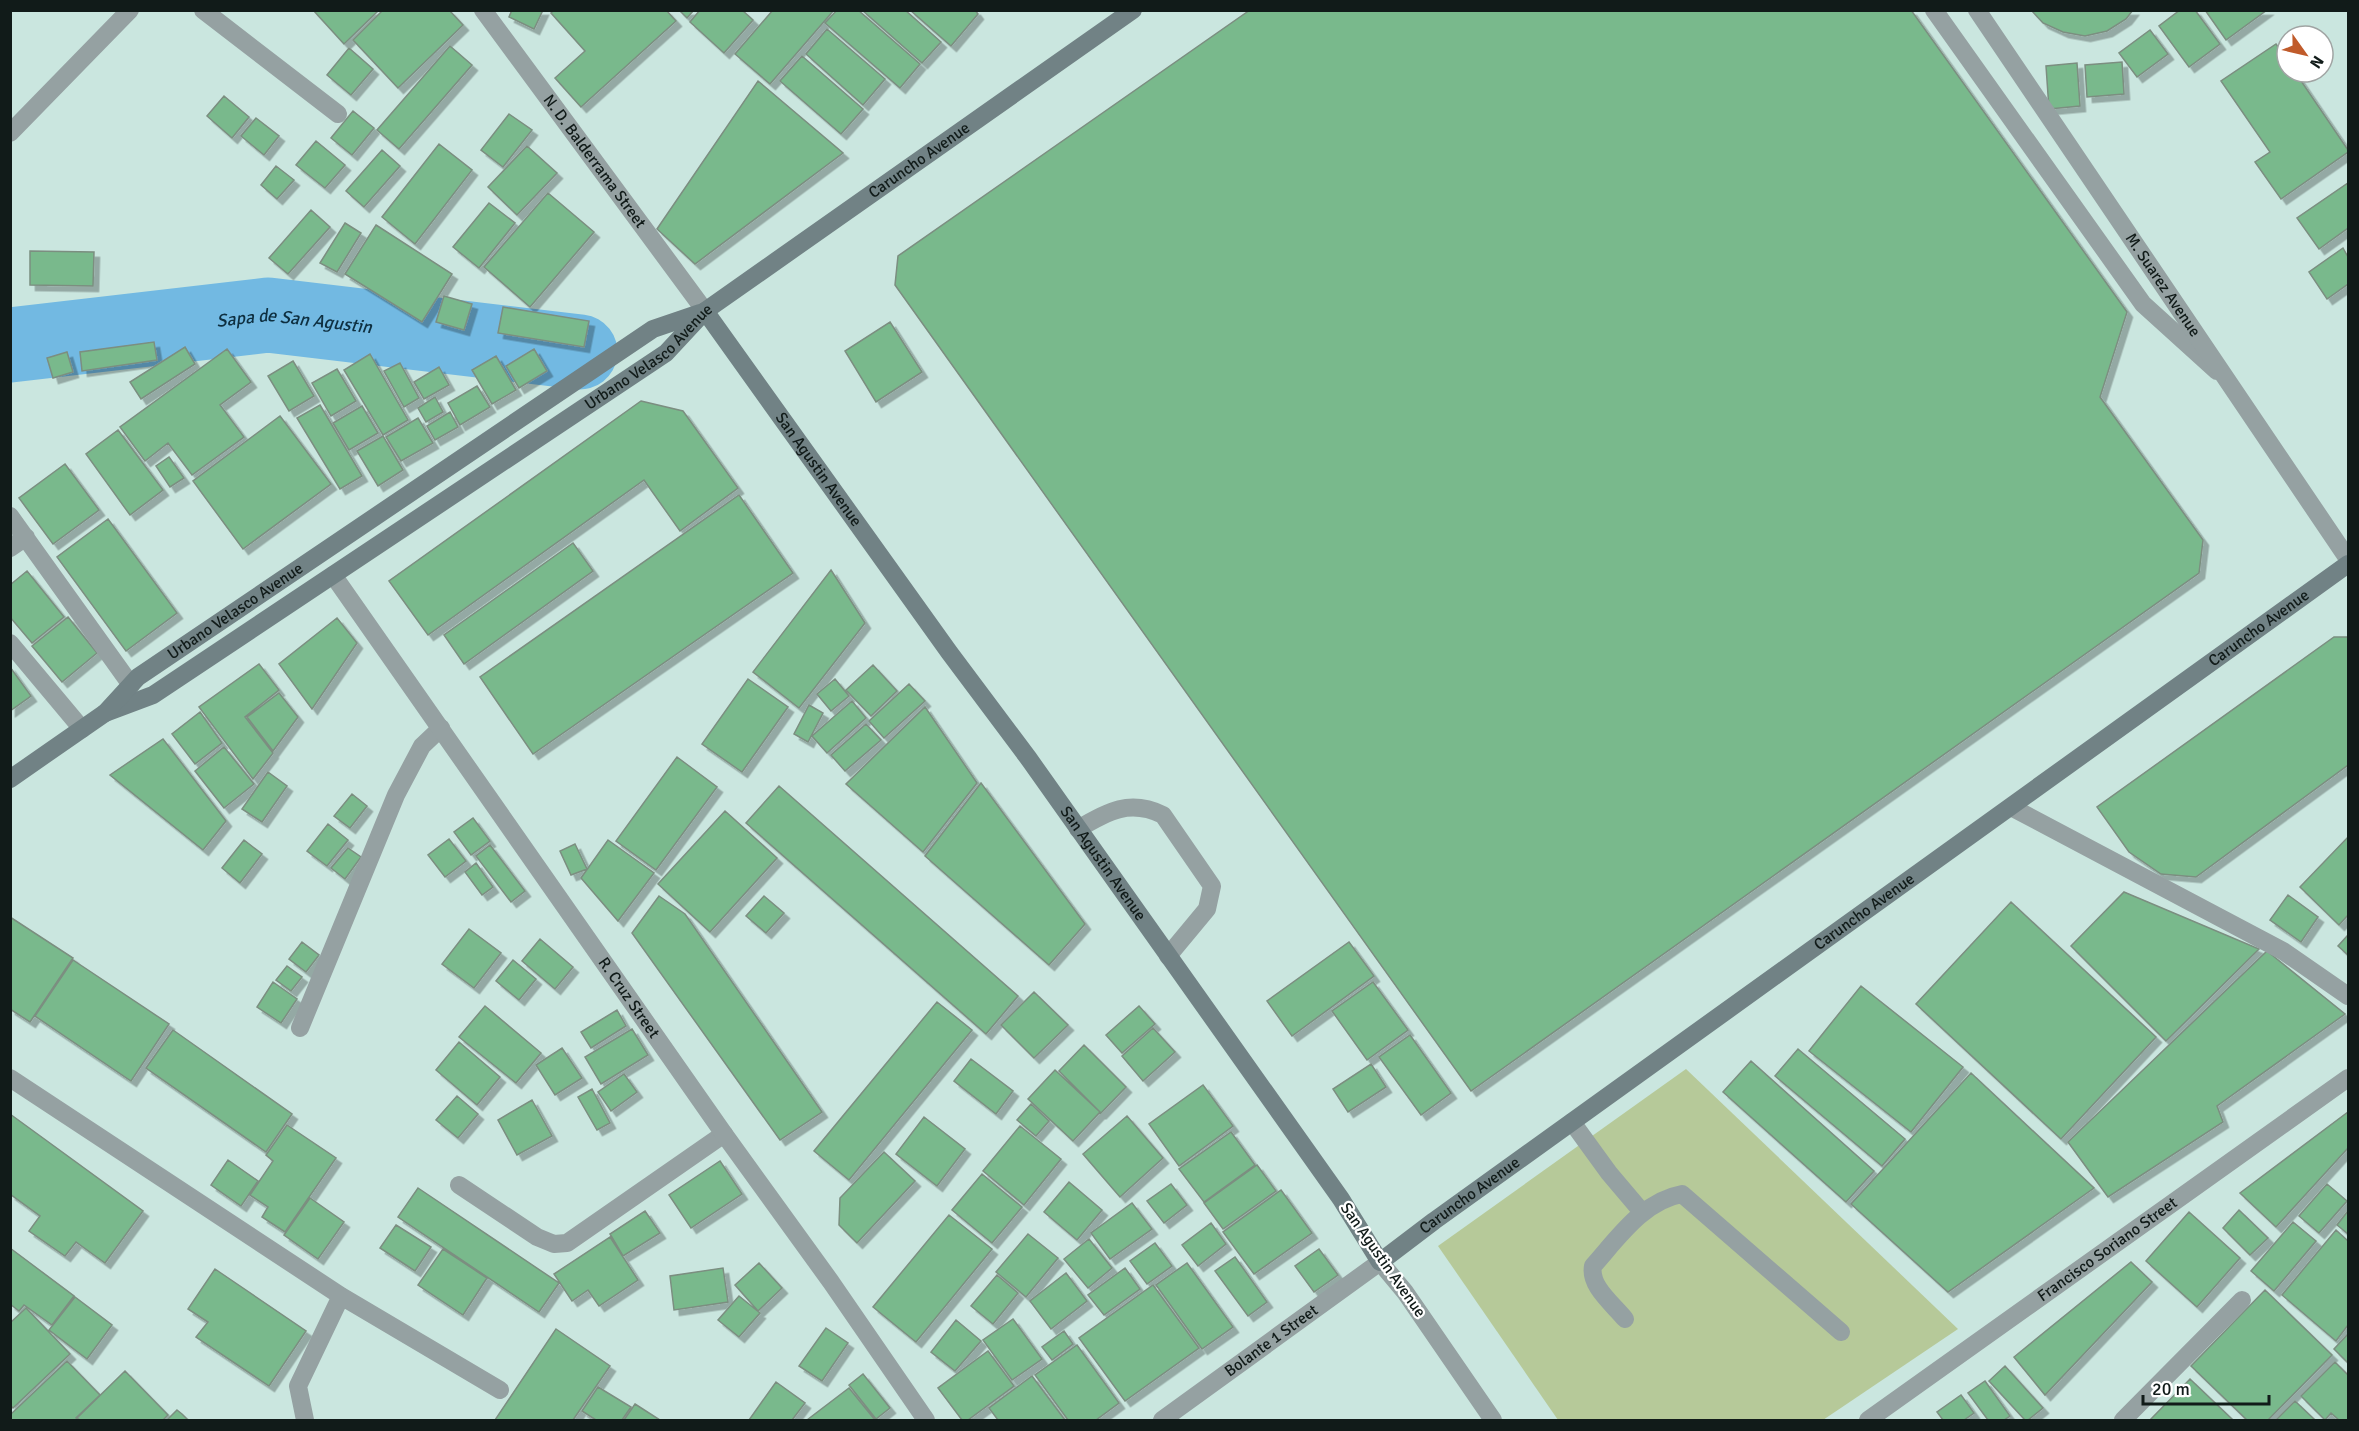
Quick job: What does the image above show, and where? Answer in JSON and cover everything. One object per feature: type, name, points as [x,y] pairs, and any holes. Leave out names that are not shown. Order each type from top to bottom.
[{"type":"main road","name":"Caruncho Avenue","points":[[705,311],[1133,10]]},
{"type":"main road","name":"Urbano Velasco Avenue","points":[[105,713],[153,695],[333,576],[666,352],[705,311]]},
{"type":"main road","name":"Urbano Velasco Avenue","points":[[10,779],[105,713],[138,677],[653,329],[705,311]]},
{"type":"main road","name":"San Agustin Avenue","points":[[705,311],[1341,1199],[1380,1262]]},
{"type":"main road","name":"Caruncho Avenue","points":[[1380,1262],[2349,564]]},
{"type":"street","points":[[10,133],[130,10]]},
{"type":"street","points":[[203,10],[338,114]]},
{"type":"street","name":"N. D. Balderrama Street","points":[[483,10],[705,311]]},
{"type":"street","points":[[1934,10],[2143,304],[2226,380]]},
{"type":"street","name":"M. Suarez Avenue","points":[[1977,10],[2349,559]]},
{"type":"street","points":[[10,516],[131,685]]},
{"type":"street","points":[[10,548],[26,537]]},
{"type":"street","name":"R. Cruz Street","points":[[333,576],[926,1420]]},
{"type":"street","points":[[10,643],[82,729]]},
{"type":"street","points":[[300,1028],[396,795],[423,746],[441,728]]},
{"type":"street","points":[[1078,829],[1102,814],[1136,806],[1151,809],[1163,815],[1212,886],[1207,909],[1168,956]]},
{"type":"street","points":[[2011,807],[2283,951],[2349,996]]},
{"type":"street","points":[[10,1078],[341,1296],[500,1390]]},
{"type":"street","name":"Francisco Soriano Street","points":[[1868,1420],[2349,1078]]},
{"type":"street","points":[[1572,1122],[1609,1173],[1642,1212]]},
{"type":"street","points":[[459,1185],[537,1237],[554,1244],[567,1243],[724,1134]]},
{"type":"street","points":[[1625,1319],[1595,1283],[1592,1274],[1593,1266],[1642,1212],[1673,1195],[1682,1194],[1841,1332]]},
{"type":"street","name":"Bolante 1 Street","points":[[1162,1420],[1380,1262]]},
{"type":"street","name":"San Agustin Avenue","points":[[1380,1262],[1405,1292],[1494,1420]]},
{"type":"street","points":[[305,1420],[298,1386],[341,1296]]},
{"type":"street","points":[[2123,1420],[2242,1300]]},
{"type":"green space","points":[[1686,1069],[1958,1329],[1823,1420],[1558,1420],[1438,1246]]},
{"type":"building","points":[[313,10],[379,10],[344,44]]},
{"type":"building","points":[[383,10],[449,10],[463,25],[398,88],[353,40]]},
{"type":"building","points":[[512,10],[543,10],[534,29],[509,17]]},
{"type":"building","points":[[554,10],[666,10],[676,21],[581,107],[555,78],[585,51],[551,13]]},
{"type":"building","points":[[679,10],[694,10],[687,18]]},
{"type":"building","points":[[700,10],[742,10],[753,20],[724,53],[690,22]]},
{"type":"building","points":[[773,10],[834,10],[770,84],[735,54]]},
{"type":"building","points":[[837,10],[858,10],[920,64],[900,88],[825,23]]},
{"type":"building","points":[[862,10],[905,10],[941,42],[922,63]]},
{"type":"building","points":[[910,10],[975,10],[978,14],[951,46]]},
{"type":"building","points":[[1250,10],[1911,10],[2127,312],[2100,397],[2203,540],[2199,573],[1471,1091],[895,285],[898,256]]},
{"type":"building","points":[[2031,10],[2133,10],[2126,19],[2107,31],[2085,36],[2063,32],[2043,23]]},
{"type":"building","points":[[2180,10],[2195,10],[2220,44],[2189,67],[2159,26]]},
{"type":"building","points":[[2205,10],[2267,10],[2226,40]]},
{"type":"building","points":[[827,29],[885,79],[863,105],[806,54]]},
{"type":"building","points":[[2150,30],[2168,54],[2137,77],[2119,53]]},
{"type":"building","points":[[2275,45],[2275,84],[2303,84],[2348,152],[2281,199],[2255,162],[2270,152],[2221,81]]},
{"type":"building","points":[[450,46],[472,65],[399,149],[377,130]]},
{"type":"building","points":[[349,48],[373,69],[351,95],[327,75]]},
{"type":"building","points":[[802,56],[863,109],[841,134],[780,81]]},
{"type":"building","points":[[2122,62],[2124,94],[2087,97],[2085,65]]},
{"type":"building","points":[[2077,63],[2080,106],[2049,109],[2046,66]]},
{"type":"building","points":[[758,81],[843,153],[695,264],[657,229]]},
{"type":"building","points":[[224,96],[249,117],[232,138],[207,116]]},
{"type":"building","points":[[353,111],[374,128],[352,155],[331,138]]},
{"type":"building","points":[[509,114],[532,130],[503,167],[481,150]]},
{"type":"building","points":[[256,118],[279,136],[264,155],[241,136]]},
{"type":"building","points":[[316,141],[345,165],[325,188],[296,165]]},
{"type":"building","points":[[439,144],[472,170],[415,244],[382,217]]},
{"type":"building","points":[[527,146],[557,173],[517,215],[488,187]]},
{"type":"building","points":[[382,150],[400,166],[364,207],[346,191]]},
{"type":"building","points":[[276,166],[294,180],[277,199],[261,185]]},
{"type":"building","points":[[2348,183],[2348,228],[2319,249],[2297,218]]},
{"type":"building","points":[[548,193],[594,232],[530,307],[484,267]]},
{"type":"building","points":[[489,203],[515,223],[479,268],[453,247]]},
{"type":"building","points":[[311,210],[330,227],[288,274],[269,258]]},
{"type":"building","points":[[345,223],[361,233],[337,272],[320,263]]},
{"type":"building","points":[[376,225],[452,274],[422,322],[345,274]]},
{"type":"building","points":[[2343,248],[2348,257],[2348,284],[2327,299],[2309,272]]},
{"type":"building","points":[[30,251],[94,252],[93,286],[30,285]]},
{"type":"building","points":[[444,296],[472,304],[464,330],[436,322]]},
{"type":"building","points":[[503,307],[589,321],[584,347],[498,333]]},
{"type":"building","points":[[890,322],[922,372],[876,402],[845,351]]},
{"type":"building","points":[[154,342],[157,360],[82,371],[80,352]]},
{"type":"building","points":[[185,347],[195,364],[141,399],[130,382]]},
{"type":"building","points":[[227,349],[251,382],[220,405],[244,437],[192,475],[168,443],[145,461],[120,427]]},
{"type":"building","points":[[534,349],[547,371],[519,388],[506,366]]},
{"type":"building","points":[[67,352],[73,372],[53,378],[47,358]]},
{"type":"building","points":[[370,354],[408,420],[383,435],[344,370]]},
{"type":"building","points":[[496,356],[516,390],[492,404],[472,370]]},
{"type":"building","points":[[293,361],[314,396],[289,411],[268,376]]},
{"type":"building","points":[[400,363],[419,398],[404,407],[384,371]]},
{"type":"building","points":[[439,367],[449,385],[424,399],[414,382]]},
{"type":"building","points":[[337,369],[356,401],[331,416],[312,383]]},
{"type":"building","points":[[477,386],[490,407],[460,425],[448,403]]},
{"type":"building","points":[[435,397],[443,412],[426,422],[418,408]]},
{"type":"building","points":[[641,401],[683,411],[738,488],[680,531],[644,480],[428,635],[389,581]]},
{"type":"building","points":[[320,405],[362,476],[340,489],[297,418]]},
{"type":"building","points":[[362,406],[378,433],[349,450],[333,423]]},
{"type":"building","points":[[450,412],[458,427],[435,440],[427,426]]},
{"type":"building","points":[[280,416],[331,484],[243,549],[193,481]]},
{"type":"building","points":[[418,418],[433,443],[401,461],[386,437]]},
{"type":"building","points":[[118,430],[163,490],[130,515],[86,454]]},
{"type":"building","points":[[383,436],[403,470],[378,486],[357,451]]},
{"type":"building","points":[[169,457],[184,478],[170,487],[156,466]]},
{"type":"building","points":[[65,464],[99,510],[53,544],[19,498]]},
{"type":"building","points":[[739,495],[793,573],[533,754],[480,677]]},
{"type":"building","points":[[108,519],[177,613],[126,651],[57,557]]},
{"type":"building","points":[[573,543],[593,571],[464,664],[444,635]]},
{"type":"building","points":[[831,570],[865,623],[799,708],[753,672]]},
{"type":"building","points":[[27,571],[64,617],[32,643],[10,617],[10,585]]},
{"type":"building","points":[[68,617],[97,653],[62,682],[32,646]]},
{"type":"building","points":[[337,618],[357,643],[312,709],[279,664]]},
{"type":"building","points":[[2334,637],[2348,637],[2348,765],[2196,877],[2161,874],[2129,852],[2097,807]]},
{"type":"building","points":[[259,664],[279,690],[245,717],[273,753],[253,779],[199,707]]},
{"type":"building","points":[[873,665],[897,691],[871,716],[846,690]]},
{"type":"building","points":[[10,667],[31,696],[10,711]]},
{"type":"building","points":[[748,679],[788,707],[742,772],[702,744]]},
{"type":"building","points":[[835,679],[849,696],[831,711],[817,694]]},
{"type":"building","points":[[909,684],[925,701],[884,738],[869,721]]},
{"type":"building","points":[[279,693],[298,717],[273,751],[247,717]]},
{"type":"building","points":[[852,701],[866,718],[827,753],[812,736]]},
{"type":"building","points":[[809,705],[823,713],[808,742],[794,734]]},
{"type":"building","points":[[925,707],[977,783],[923,852],[846,784]]},
{"type":"building","points":[[200,712],[222,743],[195,764],[172,734]]},
{"type":"building","points":[[866,724],[881,740],[845,771],[831,755]]},
{"type":"building","points":[[163,739],[226,821],[203,850],[110,775]]},
{"type":"building","points":[[224,747],[254,784],[224,808],[195,771]]},
{"type":"building","points":[[677,757],[717,787],[656,870],[616,841]]},
{"type":"building","points":[[268,772],[287,786],[262,822],[242,809]]},
{"type":"building","points":[[981,783],[1085,924],[1049,965],[925,856]]},
{"type":"building","points":[[779,786],[1018,996],[986,1034],[746,823]]},
{"type":"building","points":[[352,794],[367,806],[350,828],[334,816]]},
{"type":"building","points":[[725,811],[777,858],[710,932],[658,884]]},
{"type":"building","points":[[473,818],[490,841],[471,855],[454,832]]},
{"type":"building","points":[[328,824],[348,840],[327,866],[307,851]]},
{"type":"building","points":[[2348,837],[2348,915],[2339,925],[2300,887]]},
{"type":"building","points":[[449,839],[466,861],[445,877],[428,855]]},
{"type":"building","points":[[244,840],[262,854],[240,883],[222,868]]},
{"type":"building","points":[[608,840],[654,873],[618,921],[581,878]]},
{"type":"building","points":[[575,844],[587,869],[571,875],[560,851]]},
{"type":"building","points":[[490,845],[525,891],[511,902],[476,856]]},
{"type":"building","points":[[348,848],[361,857],[345,879],[331,868]]},
{"type":"building","points":[[476,863],[493,887],[482,895],[465,872]]},
{"type":"building","points":[[2124,892],[2259,949],[2166,1041],[2071,946]]},
{"type":"building","points":[[2288,895],[2318,917],[2301,942],[2270,920]]},
{"type":"building","points":[[659,896],[685,914],[822,1112],[780,1140],[632,933]]},
{"type":"building","points":[[764,896],[784,913],[766,933],[746,916]]},
{"type":"building","points":[[2011,902],[2156,1037],[2061,1139],[1916,1004]]},
{"type":"building","points":[[10,917],[73,958],[30,1022],[10,1009]]},
{"type":"building","points":[[469,929],[501,953],[474,988],[442,964]]},
{"type":"building","points":[[2348,935],[2348,955],[2338,946]]},
{"type":"building","points":[[540,939],[573,967],[555,989],[522,961]]},
{"type":"building","points":[[302,942],[319,955],[306,972],[289,959]]},
{"type":"building","points":[[1349,942],[1374,976],[1292,1036],[1267,1001]]},
{"type":"building","points":[[2267,951],[2345,1014],[2217,1106],[2223,1122],[2108,1197],[2068,1142]]},
{"type":"building","points":[[73,960],[169,1024],[131,1081],[35,1016]]},
{"type":"building","points":[[513,960],[536,979],[519,1000],[496,981]]},
{"type":"building","points":[[287,966],[302,977],[291,991],[276,980]]},
{"type":"building","points":[[273,982],[297,999],[281,1023],[257,1007]]},
{"type":"building","points":[[1373,982],[1408,1030],[1367,1060],[1332,1011]]},
{"type":"building","points":[[1861,986],[1963,1067],[1911,1132],[1809,1051]]},
{"type":"building","points":[[1034,992],[1068,1025],[1034,1058],[1001,1025]]},
{"type":"building","points":[[937,1002],[972,1030],[849,1180],[814,1151]]},
{"type":"building","points":[[485,1006],[541,1053],[516,1083],[459,1037]]},
{"type":"building","points":[[1139,1006],[1155,1024],[1122,1053],[1106,1035]]},
{"type":"building","points":[[617,1010],[626,1026],[591,1048],[581,1032]]},
{"type":"building","points":[[1153,1028],[1175,1052],[1143,1081],[1122,1056]]},
{"type":"building","points":[[632,1029],[648,1055],[601,1084],[585,1057]]},
{"type":"building","points":[[173,1030],[292,1114],[266,1152],[146,1068]]},
{"type":"building","points":[[1410,1035],[1451,1093],[1421,1115],[1379,1057]]},
{"type":"building","points":[[459,1042],[500,1077],[477,1105],[436,1070]]},
{"type":"building","points":[[1084,1045],[1126,1087],[1101,1113],[1059,1071]]},
{"type":"building","points":[[562,1048],[582,1078],[555,1095],[536,1065]]},
{"type":"building","points":[[1798,1049],[1905,1139],[1882,1166],[1775,1076]]},
{"type":"building","points":[[971,1059],[1013,1091],[996,1114],[954,1081]]},
{"type":"building","points":[[1751,1061],[1874,1171],[1846,1202],[1723,1092]]},
{"type":"building","points":[[1371,1064],[1386,1087],[1348,1112],[1333,1089]]},
{"type":"building","points":[[1055,1070],[1100,1112],[1073,1141],[1028,1099]]},
{"type":"building","points":[[1971,1073],[2094,1188],[1948,1292],[1851,1204]]},
{"type":"building","points":[[624,1074],[637,1092],[611,1111],[598,1092]]},
{"type":"building","points":[[1203,1085],[1233,1126],[1179,1166],[1149,1124]]},
{"type":"building","points":[[592,1089],[610,1123],[597,1130],[578,1097]]},
{"type":"building","points":[[457,1096],[478,1114],[458,1138],[436,1120]]},
{"type":"building","points":[[532,1100],[552,1136],[517,1155],[498,1120]]},
{"type":"building","points":[[1031,1104],[1049,1121],[1036,1136],[1017,1120]]},
{"type":"building","points":[[2348,1112],[2348,1148],[2276,1227],[2240,1193]]},
{"type":"building","points":[[10,1114],[143,1211],[105,1263],[76,1242],[65,1256],[29,1231],[40,1216],[10,1194]]},
{"type":"building","points":[[1127,1116],[1163,1158],[1120,1197],[1083,1154]]},
{"type":"building","points":[[924,1117],[965,1149],[937,1186],[896,1154]]},
{"type":"building","points":[[287,1125],[336,1158],[285,1232],[262,1217],[268,1207],[250,1195],[273,1161],[266,1155]]},
{"type":"building","points":[[1020,1126],[1061,1159],[1024,1205],[983,1171]]},
{"type":"building","points":[[1231,1132],[1255,1165],[1204,1202],[1179,1169]]},
{"type":"building","points":[[884,1152],[915,1181],[857,1243],[839,1225],[840,1198]]},
{"type":"building","points":[[228,1160],[258,1181],[241,1206],[211,1185]]},
{"type":"building","points":[[720,1161],[742,1194],[691,1228],[669,1195]]},
{"type":"building","points":[[1257,1165],[1276,1191],[1223,1229],[1204,1203]]},
{"type":"building","points":[[982,1174],[1022,1207],[992,1243],[952,1210]]},
{"type":"building","points":[[1069,1182],[1102,1210],[1077,1240],[1044,1212]]},
{"type":"building","points":[[1171,1184],[1187,1205],[1164,1223],[1147,1201]]},
{"type":"building","points":[[2327,1184],[2347,1201],[2319,1233],[2299,1216]]},
{"type":"building","points":[[418,1188],[559,1283],[539,1312],[398,1217]]},
{"type":"building","points":[[1281,1190],[1312,1233],[1254,1274],[1223,1232]]},
{"type":"building","points":[[310,1198],[344,1222],[318,1259],[284,1235]]},
{"type":"building","points":[[1132,1203],[1152,1229],[1110,1259],[1091,1233]]},
{"type":"building","points":[[2239,1210],[2268,1238],[2250,1255],[2223,1228]]},
{"type":"building","points":[[645,1211],[660,1233],[623,1256],[610,1234]]},
{"type":"building","points":[[2348,1211],[2348,1234],[2337,1225]]},
{"type":"building","points":[[2189,1212],[2240,1258],[2197,1307],[2146,1261]]},
{"type":"building","points":[[949,1215],[992,1249],[916,1342],[873,1307]]},
{"type":"building","points":[[2293,1222],[2316,1241],[2274,1291],[2251,1271]]},
{"type":"building","points":[[1211,1223],[1226,1244],[1198,1266],[1182,1245]]},
{"type":"building","points":[[396,1225],[431,1247],[415,1271],[380,1248]]},
{"type":"building","points":[[2336,1230],[2348,1241],[2348,1325],[2336,1341],[2282,1295]]},
{"type":"building","points":[[1028,1234],[1058,1258],[1026,1297],[996,1272]]},
{"type":"building","points":[[610,1237],[638,1280],[599,1306],[588,1290],[572,1301],[554,1274]]},
{"type":"building","points":[[1089,1239],[1112,1268],[1088,1288],[1064,1259]]},
{"type":"building","points":[[1155,1243],[1172,1266],[1147,1284],[1130,1261]]},
{"type":"building","points":[[10,1248],[74,1296],[52,1325],[24,1305],[19,1311],[10,1304]]},
{"type":"building","points":[[443,1249],[487,1278],[463,1315],[418,1285]]},
{"type":"building","points":[[1319,1249],[1338,1275],[1314,1292],[1295,1266]]},
{"type":"building","points":[[1235,1257],[1267,1302],[1248,1316],[1215,1271]]},
{"type":"building","points":[[2131,1262],[2152,1282],[2045,1395],[2014,1357]]},
{"type":"building","points":[[759,1263],[782,1288],[758,1311],[735,1285]]},
{"type":"building","points":[[1187,1263],[1233,1327],[1202,1349],[1156,1285]]},
{"type":"building","points":[[723,1268],[728,1302],[674,1310],[670,1276]]},
{"type":"building","points":[[1125,1268],[1140,1289],[1104,1315],[1088,1295]]},
{"type":"building","points":[[215,1269],[306,1331],[269,1386],[196,1337],[208,1322],[188,1309]]},
{"type":"building","points":[[1066,1273],[1087,1301],[1051,1329],[1030,1301]]},
{"type":"building","points":[[997,1275],[1018,1293],[993,1324],[971,1306]]},
{"type":"building","points":[[1153,1285],[1199,1348],[1125,1401],[1079,1338]]},
{"type":"building","points":[[2265,1290],[2332,1355],[2268,1420],[2247,1420],[2191,1366]]},
{"type":"building","points":[[739,1296],[760,1313],[739,1337],[718,1320]]},
{"type":"building","points":[[75,1297],[112,1325],[87,1359],[49,1330]]},
{"type":"building","points":[[26,1308],[70,1354],[13,1408],[10,1405],[10,1323]]},
{"type":"building","points":[[1013,1319],[1042,1359],[1012,1380],[983,1340]]},
{"type":"building","points":[[956,1320],[981,1341],[955,1371],[931,1352]]},
{"type":"building","points":[[826,1328],[848,1343],[822,1381],[799,1366]]},
{"type":"building","points":[[556,1329],[610,1366],[573,1420],[495,1420]]},
{"type":"building","points":[[1064,1331],[1073,1344],[1052,1360],[1042,1347]]},
{"type":"building","points":[[2348,1334],[2348,1363],[2334,1349]]},
{"type":"building","points":[[1077,1345],[1119,1403],[1096,1420],[1068,1420],[1035,1375]]},
{"type":"building","points":[[988,1351],[1014,1386],[968,1420],[962,1420],[938,1388]]},
{"type":"building","points":[[67,1361],[100,1395],[76,1418],[79,1420],[10,1420],[10,1415]]},
{"type":"building","points":[[2335,1362],[2348,1375],[2348,1420],[2339,1420],[2331,1413],[2325,1420],[2301,1396]]},
{"type":"building","points":[[2005,1366],[2043,1408],[2028,1420],[2025,1420],[1989,1381]]},
{"type":"building","points":[[125,1371],[168,1415],[163,1420],[80,1420],[77,1418]]},
{"type":"building","points":[[863,1374],[890,1408],[876,1419],[849,1385]]},
{"type":"building","points":[[1032,1376],[1065,1420],[998,1420],[989,1408]]},
{"type":"building","points":[[2190,1379],[2233,1420],[2150,1420]]},
{"type":"building","points":[[1985,1381],[2010,1416],[2004,1420],[1988,1420],[1968,1393]]},
{"type":"building","points":[[776,1382],[805,1403],[792,1420],[749,1420]]},
{"type":"building","points":[[598,1387],[631,1407],[622,1420],[596,1420],[582,1411]]},
{"type":"building","points":[[849,1388],[875,1420],[807,1420]]},
{"type":"building","points":[[1961,1395],[1974,1413],[1964,1420],[1943,1420],[1937,1412]]},
{"type":"building","points":[[2295,1401],[2315,1420],[2276,1420]]},
{"type":"building","points":[[635,1404],[660,1420],[624,1420]]},
{"type":"building","points":[[177,1410],[182,1414],[188,1420],[167,1420]]},
{"type":"waterway","name":"Sapa de San Agustin","points":[[10,345],[268,315],[580,352]]}]
